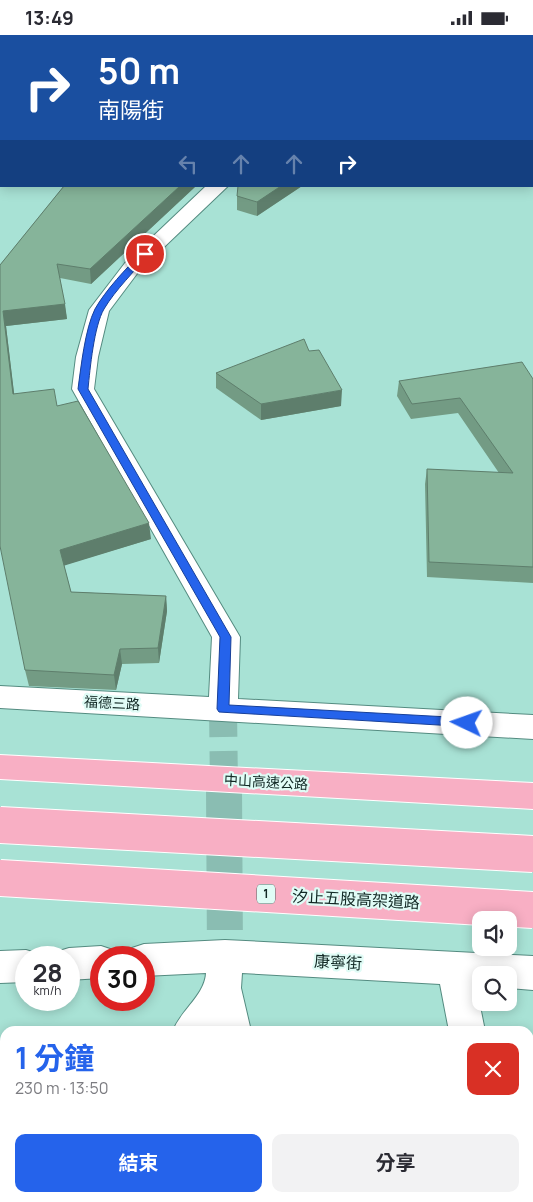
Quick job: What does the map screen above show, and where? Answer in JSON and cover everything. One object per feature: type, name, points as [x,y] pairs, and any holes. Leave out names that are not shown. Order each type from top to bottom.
[{"type":"highway","name":"中山高速公路","points":[[0,767],[533,796]]},
{"type":"highway","points":[[0,825],[533,854]]},
{"type":"highway","name":"汐止五股高架道路","points":[[0,877],[533,910]]},
{"type":"street","points":[[217,187],[208,193],[132,267],[99,310],[87,357],[83,389],[226,637],[223,709]]},
{"type":"street","name":"福德三路","points":[[0,697],[533,727]]},
{"type":"street","name":"康寧街","points":[[155,962],[224,972],[455,969],[533,973]]},
{"type":"street","points":[[0,967],[15,966]]},
{"type":"street","points":[[455,969],[466,1026]]},
{"type":"street","points":[[194,1026],[224,972]]},
{"type":"street","points":[[224,972],[232,1026]]},
{"type":"building","points":[[63,187],[179,187],[90,269],[57,264],[65,304],[3,311],[13,394],[54,389],[57,406],[78,401],[149,523],[60,550],[71,592],[166,596],[158,648],[120,649],[114,675],[25,670],[0,546],[0,265]]},
{"type":"building","points":[[238,187],[280,187],[257,202],[237,196]]},
{"type":"building","points":[[304,339],[309,351],[319,350],[342,390],[261,404],[216,373]]},
{"type":"building","points":[[522,362],[533,379],[533,567],[429,562],[427,469],[513,473],[460,398],[412,404],[399,381]]},
{"type":"tunnel","points":[[223,709],[224,787]]},
{"type":"tunnel","points":[[224,786],[225,956]]},
{"type":"route","points":[[145,254],[132,267],[99,310],[87,357],[83,389],[226,637],[223,709],[467,723]]}]
